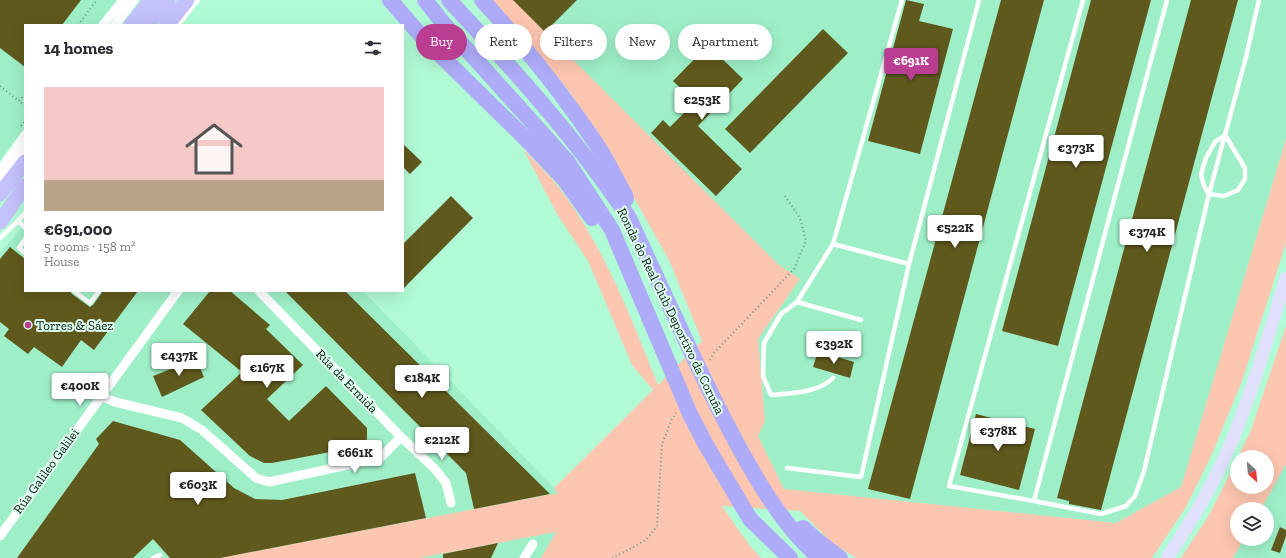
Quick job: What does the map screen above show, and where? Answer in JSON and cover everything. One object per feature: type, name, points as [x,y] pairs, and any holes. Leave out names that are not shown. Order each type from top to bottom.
[{"type":"highway","points":[[390,0],[424,39],[529,142],[564,179],[634,279]]},
{"type":"highway","name":"Ronda do Real Club Deportivo da Coruña","points":[[425,0],[443,23],[567,161],[612,230],[690,414],[706,445],[750,519],[790,558]]},
{"type":"highway","name":"Ronda do Real Club Deportivo da Coruña","points":[[449,0],[547,109],[583,153],[630,218],[686,342],[727,427],[754,475],[782,518],[812,552],[820,558]]},
{"type":"highway","points":[[482,0],[545,73],[596,143],[625,195],[630,218]]},
{"type":"highway","points":[[754,475],[796,521],[814,538],[840,558]]},
{"type":"highway","points":[[750,519],[773,558]]},
{"type":"main road","points":[[132,24],[151,0]]},
{"type":"main road","points":[[149,24],[168,0]]},
{"type":"main road","points":[[168,24],[188,0]]},
{"type":"main road","points":[[0,194],[24,163]]},
{"type":"main road","points":[[0,222],[24,187]]},
{"type":"main road","points":[[0,228],[24,202]]},
{"type":"main road","points":[[1166,558],[1184,532],[1212,482],[1230,444],[1254,379],[1286,278]]},
{"type":"street","points":[[104,24],[123,0]]},
{"type":"street","points":[[116,24],[134,0]]},
{"type":"street","points":[[0,171],[24,136]]},
{"type":"street","points":[[0,183],[24,149]]},
{"type":"street","name":"Rúa Galileo Galilei","points":[[0,536],[177,292]]},
{"type":"street","name":"Rúa da Ermida","points":[[260,292],[401,437],[435,469],[446,483],[451,503]]},
{"type":"street","points":[[101,396],[115,402],[182,418],[202,430],[256,478],[269,482],[380,458],[401,437]]},
{"type":"street","points":[[524,558],[532,544]]},
{"type":"lane","points":[[179,24],[198,0]]},
{"type":"lane","points":[[833,378],[828,384],[813,389],[771,395],[763,376],[764,343],[781,314],[797,302],[833,244],[902,0]]},
{"type":"lane","points":[[787,468],[861,477],[909,264],[979,0]]},
{"type":"lane","points":[[1083,0],[949,486],[1101,514],[1126,506],[1135,496],[1146,463],[1209,194],[1246,57],[1259,0]]},
{"type":"lane","points":[[1034,501],[1168,0]]},
{"type":"lane","points":[[1209,194],[1204,186],[1201,174],[1206,158],[1215,142],[1225,135]]},
{"type":"lane","points":[[1209,194],[1224,196],[1238,190],[1245,179],[1245,168],[1225,135]]},
{"type":"lane","points":[[0,238],[24,213]]},
{"type":"lane","points":[[18,221],[24,227]]},
{"type":"lane","points":[[24,240],[19,248],[24,252]]},
{"type":"lane","points":[[833,244],[909,264]]},
{"type":"lane","points":[[75,292],[90,303],[98,292]]},
{"type":"lane","points":[[797,302],[861,320]]},
{"type":"lane","points":[[154,558],[160,554]]},
{"type":"path","points":[[79,24],[97,0]]},
{"type":"path","points":[[0,86],[24,105]]},
{"type":"path","points":[[19,101],[24,95]]},
{"type":"shaded area","points":[[0,0],[117,0],[100,24],[24,24],[24,128],[0,160]]},
{"type":"shaded area","points":[[491,0],[513,0],[540,27],[540,55],[532,46],[532,24],[513,24]]},
{"type":"shaded area","points":[[513,0],[1286,0],[1286,139],[1181,487],[1116,523],[784,489],[758,436],[765,421],[758,338],[800,279],[779,265],[573,60],[607,60],[607,24],[540,24],[540,27]]},
{"type":"shaded area","points":[[544,60],[573,60],[779,265],[800,279],[758,339],[765,421],[758,436],[784,489],[1116,523],[1181,487],[1286,139],[1286,243],[1242,381],[1212,454],[1186,507],[1152,558],[856,558],[832,543],[800,511],[722,506],[750,546],[761,558],[541,558],[556,532],[419,558],[220,558],[558,493],[554,488],[653,390],[632,365],[588,261],[557,214],[523,149],[561,190],[594,241],[618,288],[658,385],[702,341],[669,260],[605,146],[571,94]]},
{"type":"shaded area","points":[[24,224],[24,292],[364,292],[554,488],[633,558],[0,558],[0,253]]},
{"type":"shaded area","points":[[1286,326],[1286,464],[1274,486],[1274,450],[1241,450],[1251,430]]},
{"type":"shaded area","points":[[1286,464],[1286,558],[1233,558],[1240,546],[1274,546],[1274,502],[1265,502],[1269,494],[1274,494],[1274,486]]},
{"type":"shaded area","points":[[1230,474],[1230,494],[1269,494],[1265,502],[1230,502],[1230,546],[1240,546],[1233,558],[1181,558],[1209,515]]},
{"type":"building","points":[[0,0],[81,0],[63,24],[24,24],[24,66],[0,48]]},
{"type":"building","points":[[513,0],[577,0],[553,24],[540,24],[540,27]]},
{"type":"building","points":[[906,0],[924,4],[919,21],[953,29],[920,154],[868,141]]},
{"type":"building","points":[[1001,0],[1044,0],[910,499],[868,489]]},
{"type":"building","points":[[1091,0],[1151,0],[1058,346],[1002,331]]},
{"type":"building","points":[[1191,0],[1238,0],[1101,510],[1069,504],[1069,501],[1057,498]]},
{"type":"building","points":[[823,29],[848,53],[750,153],[725,129]]},
{"type":"building","points":[[693,60],[723,60],[743,79],[698,126],[742,169],[716,196],[651,133],[663,120],[670,127],[695,102],[673,81]]},
{"type":"building","points":[[404,145],[422,162],[410,174],[404,168]]},
{"type":"building","points":[[451,196],[473,218],[404,288],[404,243]]},
{"type":"building","points":[[10,247],[24,258],[24,292],[71,292],[90,307],[102,292],[137,292],[94,350],[81,340],[62,367],[34,347],[28,354],[4,336],[9,329],[0,322],[0,259]]},
{"type":"building","points":[[209,292],[231,292],[270,325],[266,329],[303,365],[267,399],[289,421],[326,386],[367,428],[367,439],[362,446],[272,463],[264,463],[250,456],[201,410],[242,372],[183,324]]},
{"type":"building","points":[[286,292],[346,292],[550,494],[474,509],[466,473]]},
{"type":"building","points":[[818,351],[854,362],[850,378],[813,367]]},
{"type":"building","points":[[195,357],[204,377],[162,397],[153,376],[184,364],[184,362]]},
{"type":"building","points":[[976,414],[1035,429],[1019,490],[960,475]]},
{"type":"building","points":[[113,421],[180,440],[234,488],[255,499],[282,500],[415,473],[426,518],[220,558],[170,558],[153,539],[133,558],[17,558],[99,444],[96,439]]},
{"type":"building","points":[[1280,527],[1286,530],[1286,536],[1280,553],[1271,550],[1274,546]]},
{"type":"building","points":[[498,543],[491,558],[443,558],[443,554]]},
{"type":"place","name":"Torres & Sáez","points":[[28,325]]}]
